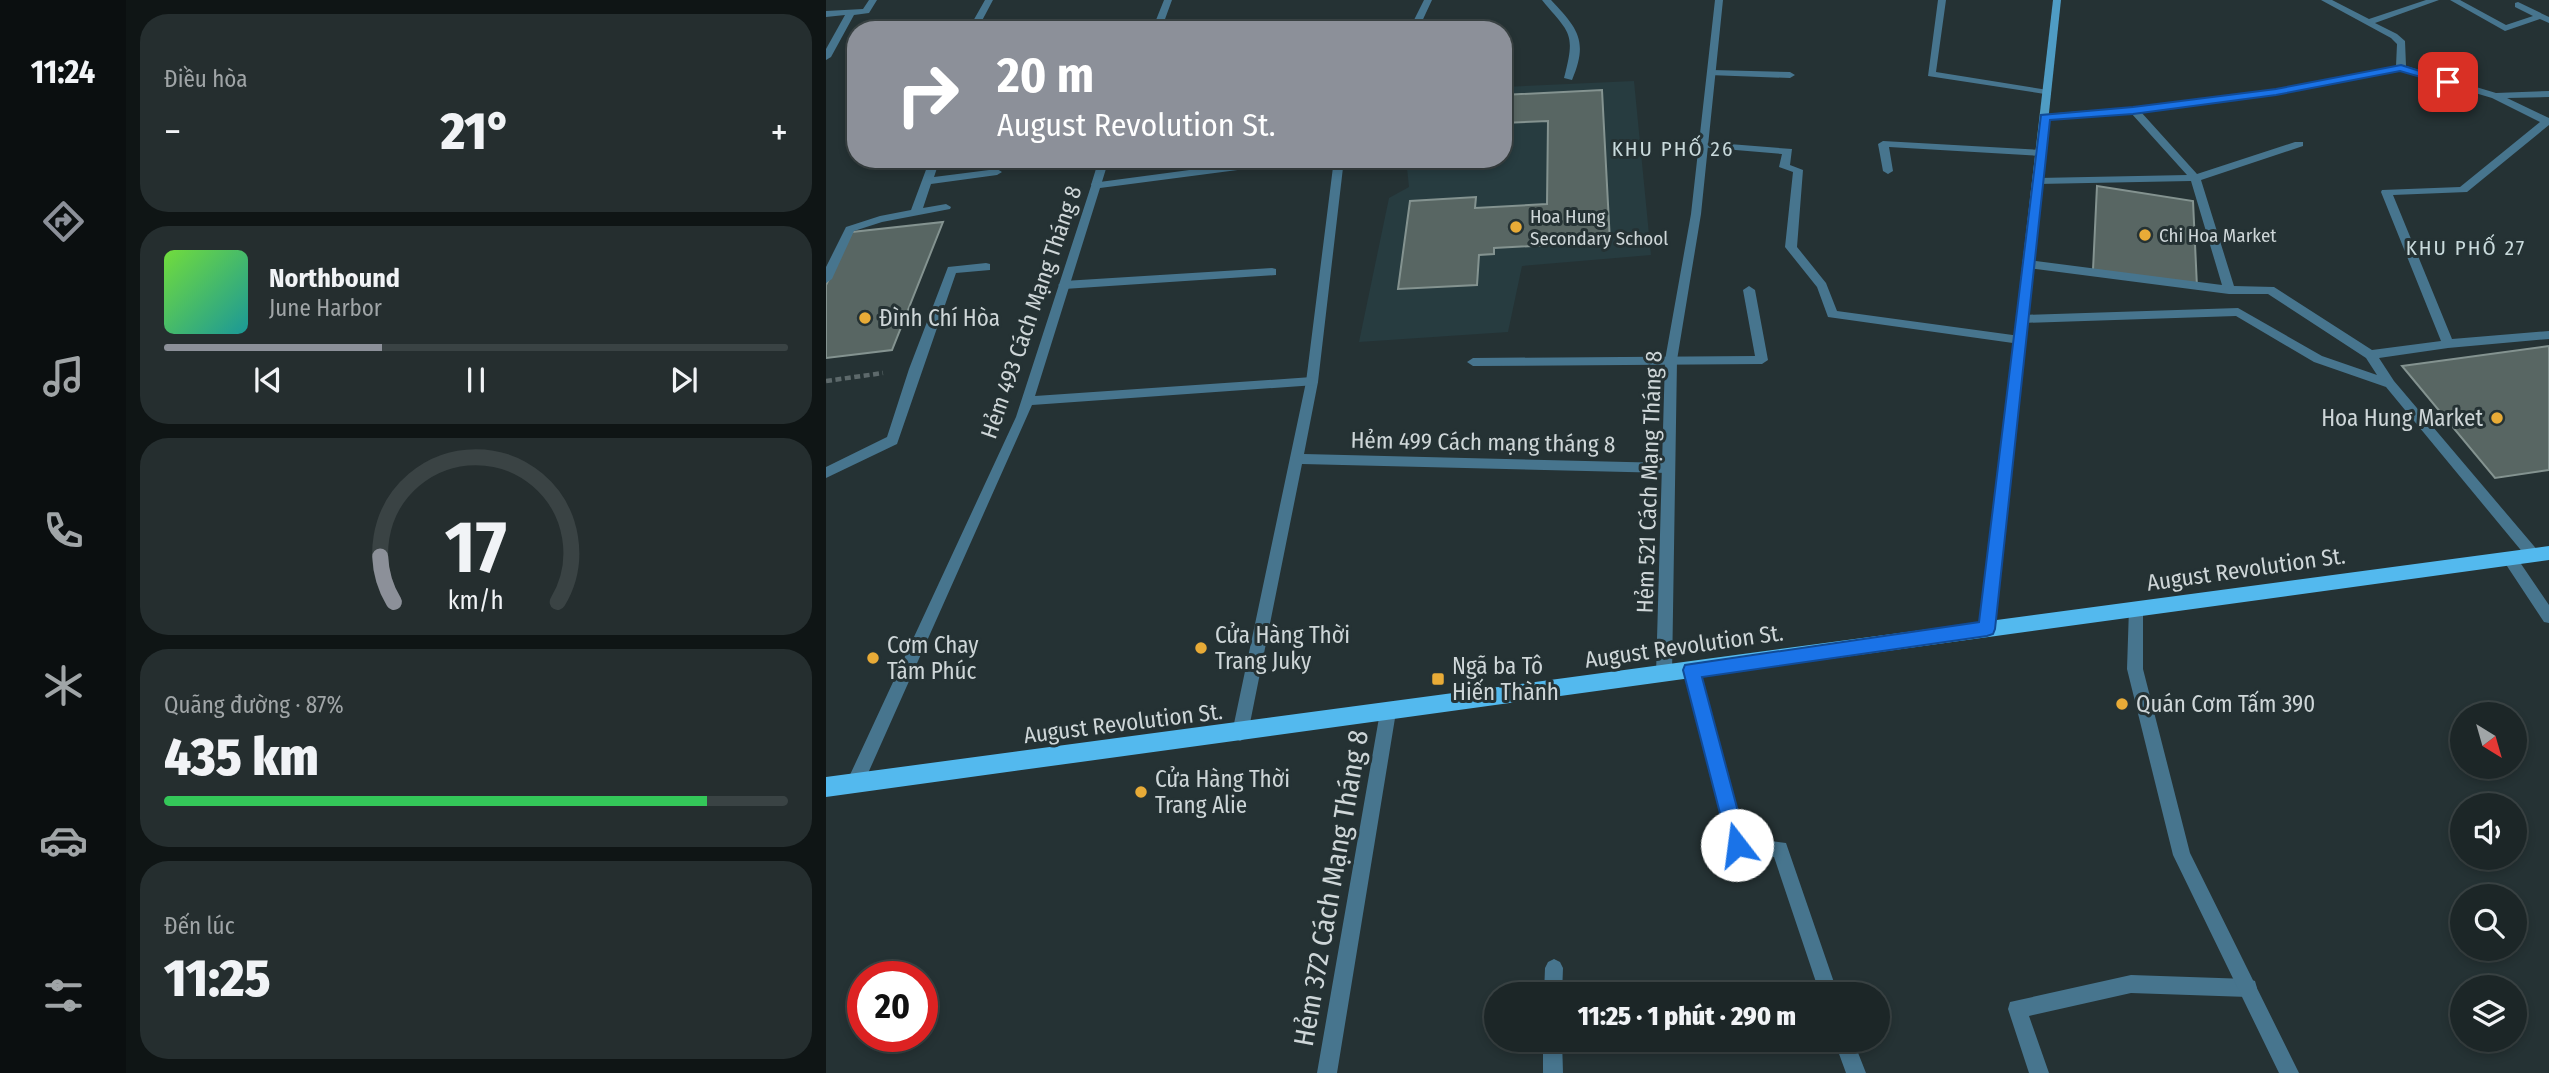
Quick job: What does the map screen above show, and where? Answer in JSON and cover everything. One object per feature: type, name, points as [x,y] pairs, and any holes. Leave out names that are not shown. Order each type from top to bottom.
[{"type":"main road","points":[[1987,629],[2057,0]]},
{"type":"main road","name":"August Revolution St.","points":[[826,787],[2542,555]]},
{"type":"street","points":[[826,14],[866,11],[873,0]]},
{"type":"street","points":[[977,21],[989,0]]},
{"type":"street","points":[[1160,21],[1168,0]]},
{"type":"street","points":[[1418,21],[1428,0]]},
{"type":"street","points":[[1546,0],[1571,27],[1576,50],[1569,78]]},
{"type":"street","name":"Hẻm 521 Cách Mạng Tháng 8","points":[[1664,674],[1671,360],[1696,214],[1719,0]]},
{"type":"street","points":[[1942,0],[1931,74],[2048,93]]},
{"type":"street","points":[[2325,0],[2395,36],[2402,43],[2401,68]]},
{"type":"street","points":[[2370,22],[2435,0]]},
{"type":"street","points":[[2454,0],[2505,28],[2538,17]]},
{"type":"street","points":[[2518,5],[2549,20]]},
{"type":"street","points":[[826,57],[851,12]]},
{"type":"street","points":[[2045,117],[2133,110],[2276,92],[2401,68],[2496,96],[2548,121],[2463,190],[2386,192],[2448,344]]},
{"type":"street","points":[[1712,73],[1790,75]]},
{"type":"street","points":[[2496,96],[2549,94]]},
{"type":"street","points":[[2133,110],[2195,178],[2229,290]]},
{"type":"street","points":[[2038,181],[2195,178],[2299,144]]},
{"type":"street","points":[[1704,145],[1788,150],[1784,167],[1798,170],[1791,247],[1822,286],[1832,314],[2020,340]]},
{"type":"street","points":[[1888,171],[1883,145],[2041,153]]},
{"type":"street","points":[[916,212],[932,168]]},
{"type":"street","name":"Hẻm 493 Cách Mạng Tháng 8","points":[[855,783],[1022,417],[1101,168]]},
{"type":"street","points":[[1096,185],[1228,168]]},
{"type":"street","points":[[1240,733],[1312,382],[1338,168]]},
{"type":"street","points":[[928,181],[997,172]]},
{"type":"street","points":[[826,279],[850,229],[880,219],[946,207]]},
{"type":"street","points":[[826,243],[844,243]]},
{"type":"street","points":[[2028,264],[2229,290],[2270,290],[2370,355],[2390,384],[2542,555]]},
{"type":"street","points":[[826,473],[892,440],[952,270],[986,267]]},
{"type":"street","points":[[1064,285],[1272,272]]},
{"type":"street","points":[[1473,362],[1762,360],[1749,290]]},
{"type":"street","points":[[2022,319],[2238,312],[2318,359],[2390,384]]},
{"type":"street","points":[[2370,355],[2448,344],[2549,335]]},
{"type":"street","name":"Hẻm 493 Cách Mạng Tháng 8","points":[[1027,401],[1312,382]]},
{"type":"street","name":"Hẻm 499 Cách mạng tháng 8","points":[[1296,459],[1668,468]]},
{"type":"street","points":[[2510,559],[2549,617]]},
{"type":"street","points":[[2136,608],[2135,669],[2182,855],[2289,1073]]},
{"type":"street","points":[[1691,670],[1737,845],[1780,849],[1825,982]]},
{"type":"street","name":"Hẻm 372 Cách Mạng Tháng 8","points":[[1327,1073],[1388,712]]},
{"type":"street","points":[[1553,982],[1554,968]]},
{"type":"street","points":[[2039,1073],[2017,1009],[2132,984],[2248,988]]},
{"type":"street","points":[[1553,1052],[1553,1073]]},
{"type":"street","points":[[1848,1052],[1856,1073]]},
{"type":"path","points":[[826,381],[915,369]]},
{"type":"shaded area","name":"Hoa Hung Secondary School","points":[[1634,81],[1651,255],[1522,266],[1508,332],[1359,342],[1389,198],[1409,187],[1407,168],[1512,168],[1512,87]]},
{"type":"building","points":[[1602,90],[1610,242],[1494,248],[1494,254],[1479,255],[1477,285],[1398,289],[1410,201],[1476,197],[1475,208],[1547,204],[1548,121],[1512,123],[1512,95]]},
{"type":"building","name":"Chi Hoa Market","points":[[2097,186],[2193,201],[2197,287],[2093,270]]},
{"type":"building","name":"Đình Chí Hòa","points":[[943,222],[892,350],[826,358],[826,285],[852,232]]},
{"type":"building","name":"Hoa Hung Market","points":[[2549,346],[2549,470],[2495,478],[2402,366]]},
{"type":"place","name":"Hoa Hung Secondary School","points":[[1516,227]]},
{"type":"place","name":"Chi Hoa Market","points":[[2145,235]]},
{"type":"place","name":"Đình Chí Hòa","points":[[865,318]]},
{"type":"place","name":"Hoa Hung Market","points":[[2497,418]]},
{"type":"place","name":"Cửa Hàng Thời Trang Juky","points":[[1201,648]]},
{"type":"place","name":"Cơm Chay Tâm Phúc","points":[[873,658]]},
{"type":"place","name":"Ngã ba Tô Hiến Thành","points":[[1438,679]]},
{"type":"place","name":"Quán Cơm Tấm 390","points":[[2122,704]]},
{"type":"place","name":"Cửa Hàng Thời Trang Alie","points":[[1141,792]]},
{"type":"district","name":"KHU PHỐ 26","points":[[1673,149]]},
{"type":"district","name":"KHU PHỐ 27","points":[[2466,248]]},
{"type":"route","points":[[1737,845],[1691,670],[1987,629],[2045,117],[2133,110],[2276,92],[2401,68],[2448,82]]}]
